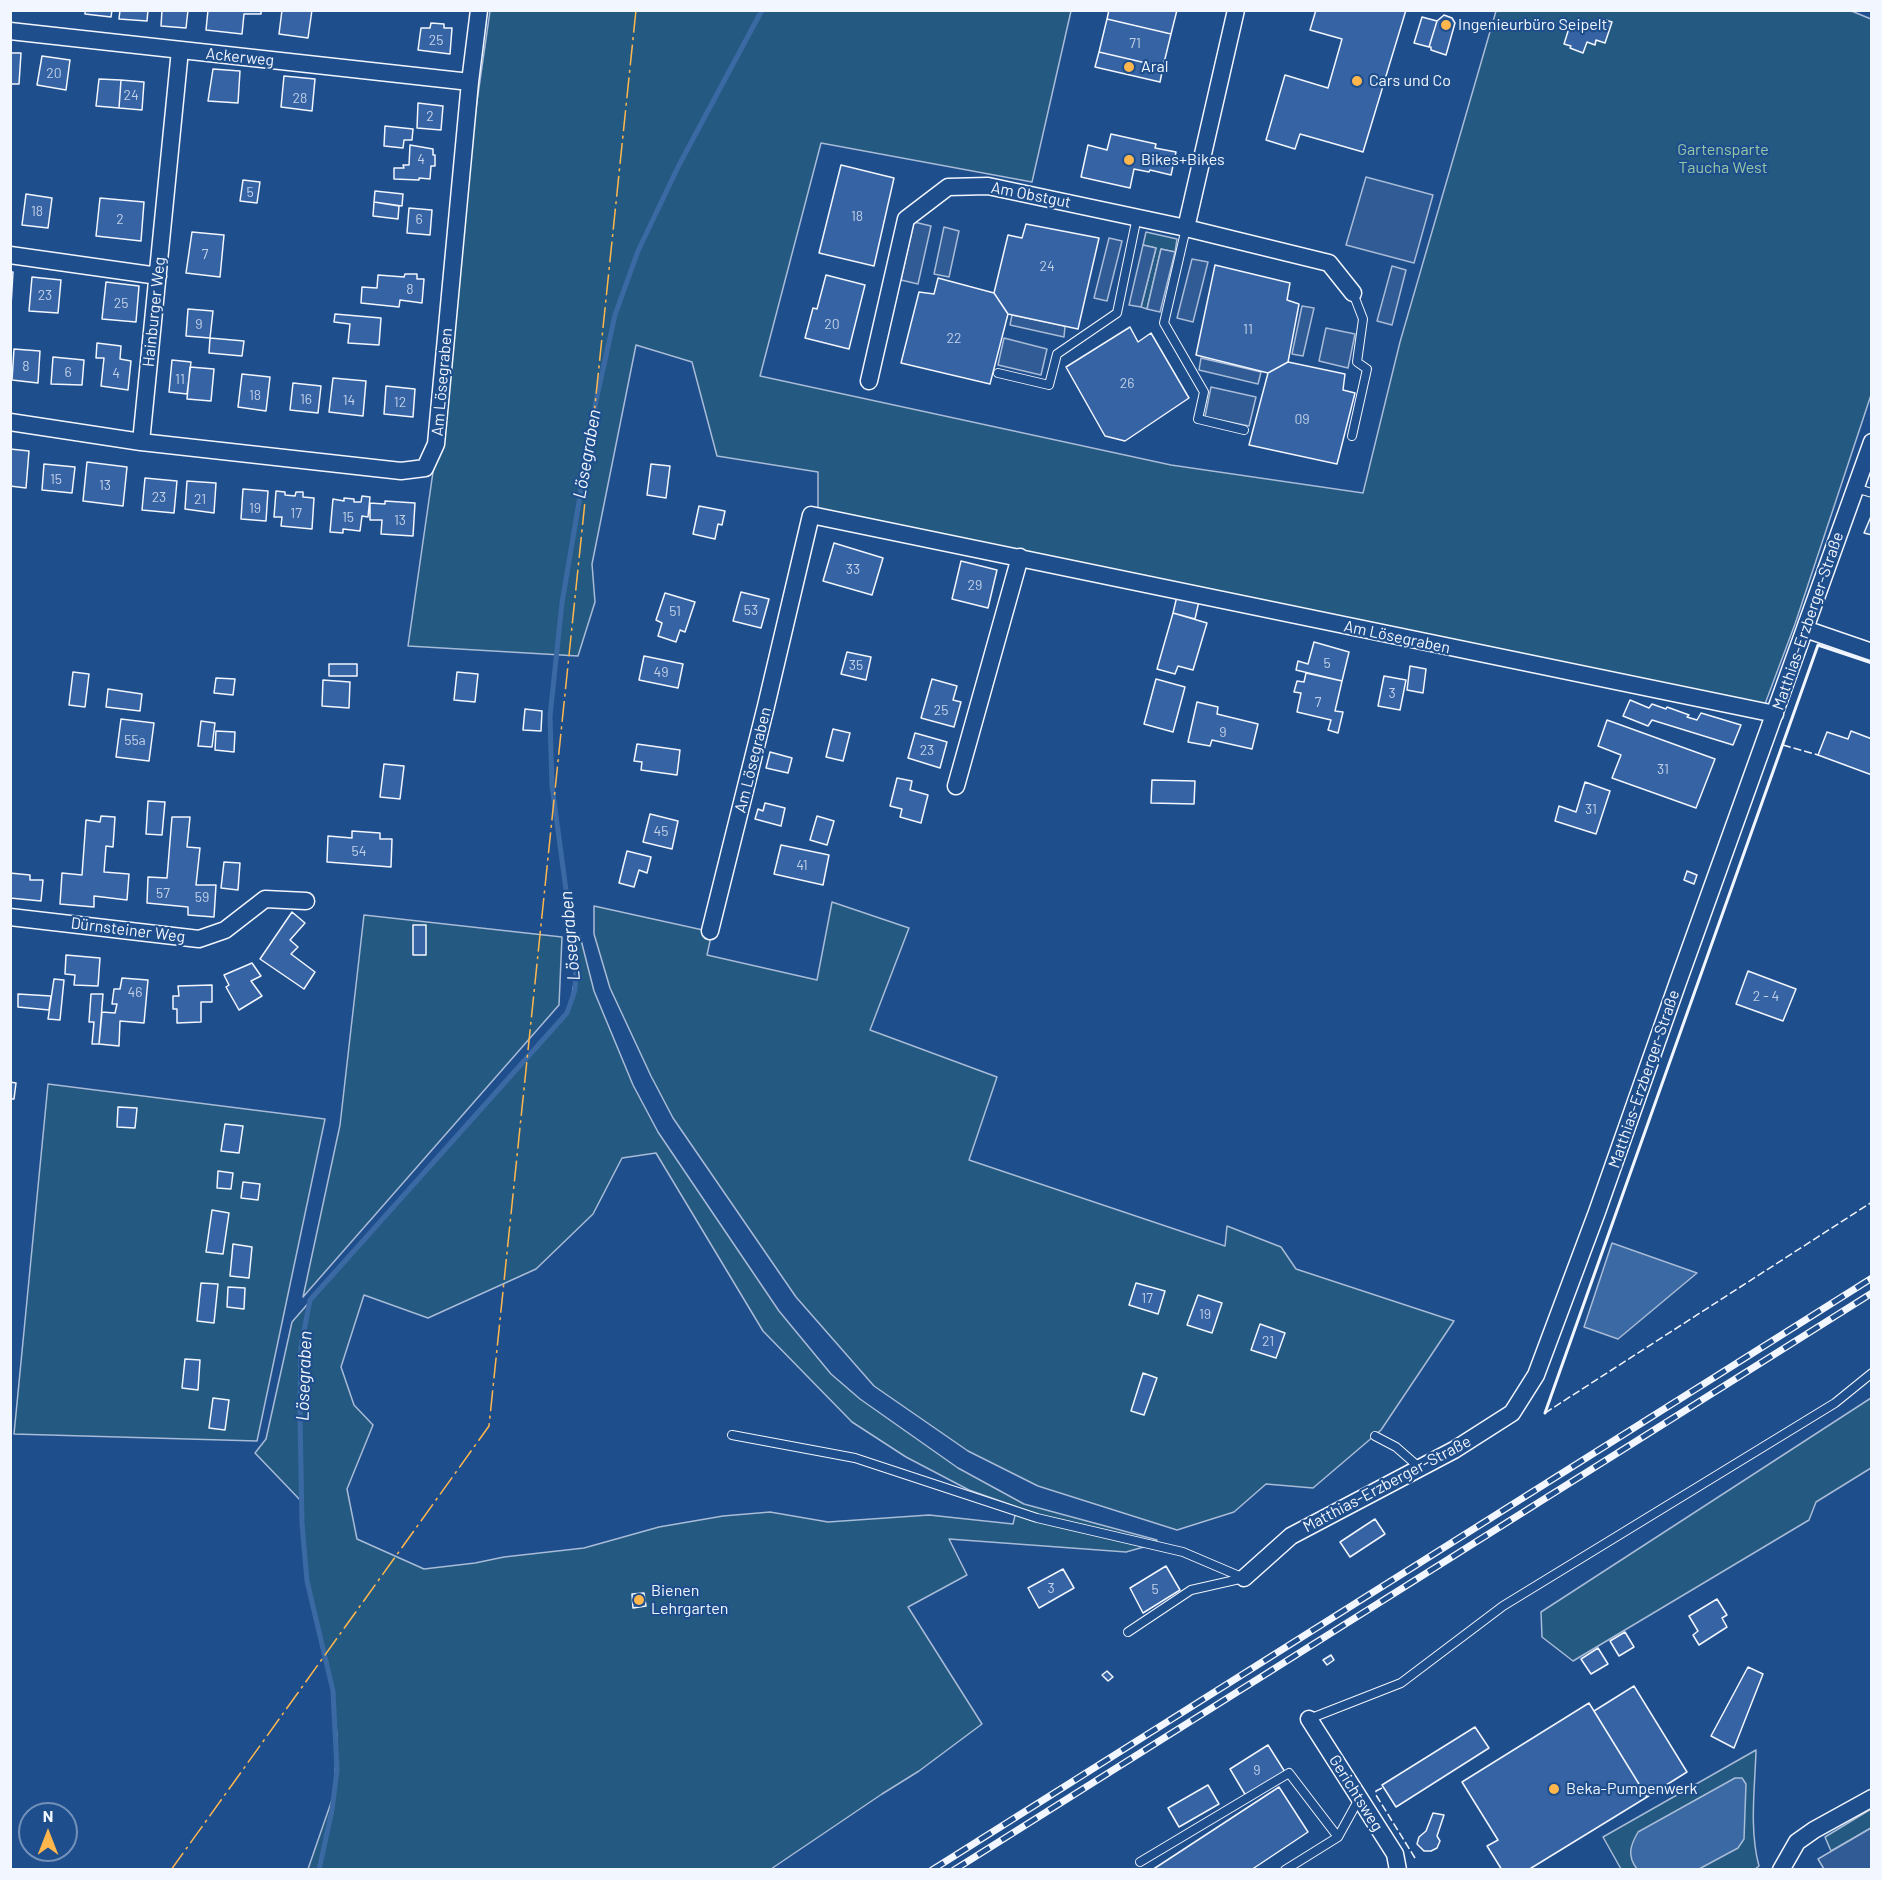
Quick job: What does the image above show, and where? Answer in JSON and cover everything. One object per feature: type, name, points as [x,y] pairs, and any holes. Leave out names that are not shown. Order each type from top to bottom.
[{"type":"street","name":"Am Lösegraben","points":[[141,442],[401,471],[425,468],[436,444],[470,82],[479,10]]},
{"type":"street","points":[[1186,228],[1236,10]]},
{"type":"street","name":"Ackerweg","points":[[10,31],[470,82]]},
{"type":"street","name":"Hainburger Weg","points":[[141,442],[180,50]]},
{"type":"street","name":"Am Obstgut","points":[[869,381],[906,219],[948,187],[988,186],[1186,228],[1329,263],[1353,293]]},
{"type":"street","points":[[10,255],[158,276]]},
{"type":"street","points":[[10,422],[141,442]]},
{"type":"street","name":"Matthias-Erzberger-Straße","points":[[1244,1578],[1291,1536],[1454,1450],[1512,1413],[1536,1375],[1598,1212],[1678,981],[1872,442]]},
{"type":"street","name":"Am Lösegraben","points":[[710,931],[729,884],[764,717],[811,515],[1775,714]]},
{"type":"street","points":[[956,786],[1020,557]]},
{"type":"street","points":[[1805,629],[1872,652]]},
{"type":"street","name":"Dürnsteiner Weg","points":[[10,917],[199,939],[225,930],[265,899],[306,901]]},
{"type":"street","name":"Gerichtsweg","points":[[1309,1719],[1395,1854],[1398,1869]]},
{"type":"street","points":[[1781,1869],[1797,1842],[1872,1798]]},
{"type":"lane","points":[[998,373],[1049,385],[1057,354],[1117,313],[1137,217]]},
{"type":"lane","points":[[1186,228],[1164,323],[1204,392],[1198,419],[1244,430]]},
{"type":"lane","points":[[1352,436],[1367,369],[1357,362],[1363,319],[1353,293]]},
{"type":"lane","points":[[1855,488],[1872,493]]},
{"type":"lane","points":[[1309,1719],[1401,1683],[1503,1606],[1835,1403],[1872,1373]]},
{"type":"lane","points":[[732,1435],[855,1458],[1036,1518],[1184,1552],[1244,1578]]},
{"type":"lane","points":[[1375,1436],[1396,1447],[1420,1468]]},
{"type":"lane","points":[[1128,1632],[1191,1590],[1244,1578]]},
{"type":"lane","points":[[1140,1862],[1289,1773],[1338,1837]]},
{"type":"lane","points":[[1285,1869],[1338,1837],[1359,1798]]},
{"type":"green space","name":"Gartensparte Taucha West","points":[[1849,10],[1871,19],[1871,395],[1795,624],[1762,712],[818,521],[818,472],[717,456],[692,362],[636,345],[592,564],[595,602],[578,656],[408,646],[435,458],[453,269],[490,11],[1071,11],[1032,182],[821,143],[760,376],[1171,465],[1363,493],[1400,342],[1496,11]]},
{"type":"green space","points":[[1146,232],[1177,239],[1175,252],[1161,249],[1147,309],[1141,307],[1156,248],[1143,245]]},
{"type":"green space","points":[[832,902],[909,928],[870,1030],[997,1077],[969,1160],[1225,1246],[1227,1226],[1281,1247],[1296,1269],[1454,1321],[1381,1430],[1313,1488],[1266,1484],[1234,1512],[1177,1530],[1038,1486],[968,1451],[874,1386],[796,1297],[673,1118],[610,988],[594,934],[594,906],[712,932],[707,955],[817,980]]},
{"type":"green space","points":[[364,915],[562,937],[559,1005],[303,1297],[340,1125]]},
{"type":"green space","points":[[580,936],[594,991],[633,1085],[658,1132],[779,1311],[831,1374],[860,1399],[958,1468],[1024,1504],[1157,1540],[1151,1545],[1126,1552],[949,1539],[967,1575],[908,1607],[982,1724],[919,1771],[771,1869],[308,1869],[334,1794],[337,1736],[332,1686],[306,1573],[302,1502],[255,1453],[266,1439],[292,1322],[384,1216],[568,1013],[575,975],[574,937]],"holes":[[[656,1153],[763,1331],[852,1422],[906,1457],[969,1490],[1017,1507],[1013,1524],[929,1515],[828,1522],[770,1512],[723,1516],[659,1527],[584,1548],[424,1569],[357,1539],[347,1489],[373,1425],[354,1405],[341,1367],[364,1295],[428,1318],[536,1269],[593,1214],[622,1158]]]},
{"type":"green space","points":[[48,1084],[325,1119],[257,1441],[14,1434]]},
{"type":"green space","points":[[1871,1398],[1871,1468],[1816,1502],[1809,1520],[1573,1661],[1542,1637],[1541,1612]]},
{"type":"green space","points":[[1756,1750],[1753,1823],[1759,1866],[1754,1870],[1621,1869],[1603,1837]]},
{"type":"green space","points":[[1871,1809],[1871,1828],[1831,1851],[1825,1837]]},
{"type":"shaded area","points":[[1366,177],[1433,195],[1414,263],[1346,245]]},
{"type":"shaded area","points":[[914,222],[931,226],[918,284],[901,280]]},
{"type":"shaded area","points":[[944,227],[959,231],[949,277],[934,274]]},
{"type":"shaded area","points":[[1109,238],[1122,241],[1107,301],[1094,298]]},
{"type":"shaded area","points":[[1143,245],[1156,248],[1141,307],[1129,305]]},
{"type":"shaded area","points":[[1161,249],[1175,252],[1160,312],[1147,309]]},
{"type":"shaded area","points":[[1192,259],[1208,262],[1193,322],[1177,318]]},
{"type":"shaded area","points":[[1392,266],[1406,270],[1392,325],[1377,321]]},
{"type":"shaded area","points":[[1302,306],[1314,308],[1303,356],[1292,354]]},
{"type":"shaded area","points":[[1012,315],[1065,326],[1064,337],[1010,325]]},
{"type":"shaded area","points":[[1326,328],[1355,334],[1348,368],[1319,361]]},
{"type":"shaded area","points":[[1004,338],[1047,349],[1041,375],[998,365]]},
{"type":"shaded area","points":[[1201,358],[1261,372],[1258,384],[1199,370]]},
{"type":"shaded area","points":[[1211,387],[1256,397],[1249,426],[1205,417]]},
{"type":"shaded area","points":[[1612,1243],[1697,1273],[1618,1339],[1584,1327]]},
{"type":"shaded area","points":[[1735,1778],[1742,1778],[1746,1784],[1744,1839],[1738,1848],[1699,1869],[1637,1869],[1632,1860],[1631,1851],[1638,1832]]},
{"type":"shaded area","points":[[1871,1828],[1871,1869],[1824,1869],[1818,1859]]},
{"type":"building","points":[[85,10],[112,10],[111,17],[85,14]]},
{"type":"building","points":[[120,10],[148,10],[147,21],[119,19]]},
{"type":"building","points":[[162,10],[188,10],[186,28],[161,26]]},
{"type":"building","points":[[208,10],[261,10],[261,14],[244,14],[242,34],[206,30]]},
{"type":"building","points":[[282,10],[312,10],[308,38],[279,34]]},
{"type":"building","points":[[1109,10],[1177,10],[1171,34],[1107,19]]},
{"type":"building","name":"Cars und Co","points":[[1316,10],[1406,10],[1363,152],[1300,134],[1295,149],[1266,140],[1285,75],[1328,88],[1342,39],[1310,30]]},
{"type":"building","points":[[1444,15],[1452,18],[1455,23],[1446,55],[1431,50],[1429,47],[1437,21]]},
{"type":"building","points":[[1422,17],[1437,21],[1429,47],[1414,43]]},
{"type":"building","name":"Aral","points":[[1107,19],[1171,34],[1163,67],[1099,52]]},
{"type":"building","points":[[1602,19],[1612,22],[1605,43],[1596,40],[1595,45],[1587,42],[1583,53],[1564,44],[1570,25],[1578,27],[1580,22],[1599,27]]},
{"type":"building","points":[[431,23],[444,24],[444,28],[452,28],[450,54],[418,50],[421,28],[430,28]]},
{"type":"building","name":"Aral","points":[[1099,52],[1163,67],[1160,82],[1095,67]]},
{"type":"building","points":[[10,53],[21,53],[19,84],[10,84]]},
{"type":"building","points":[[42,56],[70,60],[66,90],[37,85]]},
{"type":"building","points":[[213,69],[240,71],[238,103],[208,101]]},
{"type":"building","points":[[284,76],[315,79],[312,111],[281,107]]},
{"type":"building","points":[[99,79],[121,80],[119,108],[96,106]]},
{"type":"building","points":[[121,80],[144,82],[142,110],[119,108]]},
{"type":"building","points":[[418,103],[443,106],[441,130],[417,128]]},
{"type":"building","points":[[385,126],[413,129],[412,140],[404,140],[403,148],[384,146]]},
{"type":"building","name":"Bikes+Bikes","points":[[1111,134],[1156,144],[1155,148],[1176,152],[1171,175],[1134,169],[1130,188],[1081,177],[1088,145],[1107,150]]},
{"type":"building","points":[[410,145],[433,149],[435,166],[431,166],[430,179],[394,179],[394,168],[404,168],[403,165],[409,165]]},
{"type":"building","points":[[841,165],[894,178],[874,266],[819,253]]},
{"type":"building","points":[[243,180],[260,182],[257,203],[240,201]]},
{"type":"building","points":[[375,191],[403,194],[402,206],[374,202]]},
{"type":"building","points":[[26,194],[52,198],[48,228],[22,225]]},
{"type":"building","points":[[100,198],[144,202],[141,241],[96,236]]},
{"type":"building","points":[[374,202],[399,206],[398,219],[373,216]]},
{"type":"building","points":[[409,208],[432,210],[430,235],[407,233]]},
{"type":"building","points":[[1026,224],[1099,238],[1078,329],[1008,314],[994,293],[1008,235],[1022,238]]},
{"type":"building","points":[[192,232],[224,235],[220,277],[186,273]]},
{"type":"building","points":[[1215,265],[1290,283],[1287,300],[1299,304],[1288,362],[1268,373],[1196,355]]},
{"type":"building","points":[[10,272],[13,272],[11,306],[10,306]]},
{"type":"building","points":[[405,274],[417,274],[417,279],[424,279],[422,303],[400,300],[399,307],[361,303],[362,287],[377,288],[378,275],[404,277]]},
{"type":"building","points":[[826,275],[865,285],[849,349],[805,338],[813,308],[817,309]]},
{"type":"building","points":[[32,277],[61,280],[58,313],[29,311]]},
{"type":"building","points":[[938,278],[994,293],[1008,314],[990,384],[901,363],[919,292],[934,294]]},
{"type":"building","points":[[106,282],[139,286],[136,322],[102,319]]},
{"type":"building","points":[[188,309],[213,311],[210,338],[186,336]]},
{"type":"building","points":[[335,314],[381,318],[379,345],[348,343],[350,324],[334,322]]},
{"type":"building","points":[[1130,327],[1138,342],[1151,333],[1189,398],[1125,441],[1105,436],[1066,367]]},
{"type":"building","points":[[210,338],[244,341],[242,356],[209,353]]},
{"type":"building","points":[[97,343],[121,346],[120,359],[131,361],[128,390],[101,386],[104,358],[96,358]]},
{"type":"building","points":[[14,349],[40,351],[38,383],[12,380]]},
{"type":"building","points":[[53,357],[84,360],[82,385],[51,384]]},
{"type":"building","points":[[172,360],[191,362],[187,394],[169,392]]},
{"type":"building","points":[[1288,362],[1345,374],[1343,390],[1355,393],[1337,464],[1249,445],[1268,373]]},
{"type":"building","points":[[190,367],[214,369],[211,401],[187,399]]},
{"type":"building","points":[[242,374],[270,377],[266,411],[238,407]]},
{"type":"building","points":[[333,378],[366,381],[363,416],[329,412]]},
{"type":"building","points":[[293,383],[321,386],[318,413],[290,410]]},
{"type":"building","points":[[386,386],[415,389],[413,417],[384,414]]},
{"type":"building","points":[[10,449],[29,451],[26,488],[10,486]]},
{"type":"building","points":[[87,462],[127,467],[123,506],[83,501]]},
{"type":"building","points":[[44,464],[75,467],[72,493],[42,490]]},
{"type":"building","points":[[651,464],[670,466],[666,498],[647,495]]},
{"type":"building","points":[[145,478],[177,481],[174,513],[142,510]]},
{"type":"building","points":[[187,481],[216,483],[214,513],[185,509]]},
{"type":"building","points":[[243,489],[268,491],[266,521],[241,519]]},
{"type":"building","points":[[276,491],[295,496],[296,492],[303,492],[303,497],[314,498],[312,529],[281,526],[282,517],[274,517]]},
{"type":"building","points":[[362,496],[370,497],[368,517],[362,516],[360,531],[343,529],[343,533],[330,532],[333,499],[344,501],[344,498],[354,499],[354,502],[361,502]]},
{"type":"building","points":[[385,501],[415,503],[413,536],[381,534],[382,520],[370,520],[370,503],[385,504]]},
{"type":"building","points":[[699,506],[725,511],[722,525],[718,524],[715,539],[693,534]]},
{"type":"building","points":[[1872,514],[1872,535],[1864,533]]},
{"type":"building","points":[[834,543],[883,558],[872,595],[823,581]]},
{"type":"building","points":[[961,561],[997,570],[988,608],[952,599]]},
{"type":"building","points":[[741,592],[769,599],[761,628],[733,621]]},
{"type":"building","points":[[665,593],[695,602],[685,632],[680,630],[676,642],[658,636],[662,623],[656,620]]},
{"type":"building","points":[[1177,596],[1199,601],[1195,619],[1173,613]]},
{"type":"building","points":[[1173,613],[1207,623],[1193,670],[1178,666],[1175,674],[1157,669]]},
{"type":"building","points":[[1314,642],[1349,652],[1342,681],[1296,670],[1298,661],[1308,664]]},
{"type":"building","points":[[847,652],[871,657],[866,680],[841,674]]},
{"type":"building","points":[[644,656],[683,664],[678,688],[639,680]]},
{"type":"building","points":[[329,664],[357,664],[357,676],[329,676]]},
{"type":"building","points":[[1410,666],[1426,669],[1423,693],[1407,690]]},
{"type":"building","points":[[73,672],[89,674],[85,707],[69,705]]},
{"type":"building","points":[[457,672],[478,674],[475,702],[454,700]]},
{"type":"building","points":[[1306,673],[1342,681],[1335,711],[1343,712],[1338,733],[1328,730],[1331,720],[1297,712],[1301,693],[1294,692],[1297,681],[1304,682]]},
{"type":"building","points":[[1384,676],[1406,680],[1400,710],[1378,706]]},
{"type":"building","points":[[216,678],[235,679],[233,695],[214,693]]},
{"type":"building","points":[[932,679],[957,686],[953,700],[961,702],[954,727],[921,718]]},
{"type":"building","points":[[1156,679],[1185,687],[1173,732],[1144,724]]},
{"type":"building","points":[[323,680],[350,682],[349,708],[322,706]]},
{"type":"building","points":[[108,689],[142,694],[140,711],[106,707]]},
{"type":"building","points":[[1630,700],[1649,708],[1652,704],[1666,709],[1667,707],[1697,720],[1701,713],[1741,725],[1733,745],[1652,720],[1648,726],[1623,716]]},
{"type":"building","points":[[1197,702],[1218,707],[1217,714],[1258,724],[1252,749],[1212,740],[1210,746],[1188,742]]},
{"type":"building","points":[[525,709],[542,711],[541,731],[523,730]]},
{"type":"building","points":[[121,719],[154,723],[149,761],[116,757]]},
{"type":"building","points":[[1607,720],[1715,759],[1696,808],[1612,778],[1621,755],[1598,746]]},
{"type":"building","points":[[201,721],[215,723],[212,747],[198,746]]},
{"type":"building","points":[[833,729],[850,733],[843,761],[826,757]]},
{"type":"building","points":[[216,731],[235,732],[234,752],[215,750]]},
{"type":"building","points":[[1851,731],[1872,739],[1872,775],[1818,755],[1827,732],[1848,739]]},
{"type":"building","points":[[915,733],[947,742],[940,768],[908,758]]},
{"type":"building","points":[[637,744],[680,750],[677,775],[641,770],[642,762],[634,761]]},
{"type":"building","points":[[770,752],[792,758],[788,773],[766,768]]},
{"type":"building","points":[[384,764],[404,766],[400,799],[380,797]]},
{"type":"building","points":[[897,778],[912,781],[910,790],[928,795],[921,823],[900,817],[902,809],[890,806]]},
{"type":"building","points":[[1152,780],[1195,781],[1194,804],[1151,803]]},
{"type":"building","points":[[1585,782],[1610,791],[1596,834],[1555,821],[1559,806],[1576,812]]},
{"type":"building","points":[[148,801],[165,802],[162,835],[146,834]]},
{"type":"building","points":[[765,803],[785,808],[781,826],[755,819],[758,809],[763,811]]},
{"type":"building","points":[[650,814],[678,821],[672,849],[643,842]]},
{"type":"building","points":[[101,816],[115,817],[113,847],[106,846],[104,872],[129,874],[127,900],[94,896],[94,907],[60,904],[62,873],[82,875],[86,820],[100,822]]},
{"type":"building","points":[[817,816],[834,821],[827,845],[810,840]]},
{"type":"building","points":[[172,817],[190,817],[187,847],[200,848],[196,885],[216,885],[214,917],[188,915],[188,907],[147,903],[148,877],[167,878]]},
{"type":"building","points":[[352,831],[380,833],[380,839],[392,839],[391,867],[327,862],[328,836],[352,838]]},
{"type":"building","points":[[781,845],[829,855],[823,885],[774,874]]},
{"type":"building","points":[[627,851],[651,857],[647,873],[639,870],[634,887],[619,883]]},
{"type":"building","points":[[224,862],[240,863],[238,890],[221,888]]},
{"type":"building","points":[[1687,871],[1697,875],[1694,884],[1684,880]]},
{"type":"building","points":[[10,873],[30,875],[30,880],[43,880],[41,901],[10,898]]},
{"type":"building","points":[[292,912],[305,923],[290,940],[298,947],[291,954],[315,972],[304,989],[260,959]]},
{"type":"building","points":[[413,925],[426,925],[426,955],[413,955]]},
{"type":"building","points":[[66,955],[100,958],[98,986],[74,985],[75,975],[65,974]]},
{"type":"building","points":[[252,963],[261,976],[251,981],[262,996],[239,1010],[226,987],[229,985],[224,975]]},
{"type":"building","points":[[1748,971],[1796,989],[1783,1021],[1736,1004]]},
{"type":"building","points":[[122,978],[148,980],[144,1023],[120,1021],[119,1046],[99,1044],[102,1012],[115,1013],[117,1004],[112,1004],[114,989],[120,989]]},
{"type":"building","points":[[54,979],[64,980],[60,1020],[48,1019]]},
{"type":"building","points":[[212,985],[212,1002],[201,1002],[201,1022],[177,1023],[177,1009],[173,1009],[173,996],[179,996],[178,986]]},
{"type":"building","points":[[18,994],[51,996],[49,1010],[18,1007]]},
{"type":"building","points":[[91,994],[103,994],[99,1044],[92,1044],[94,1022],[89,1022]]},
{"type":"building","points":[[10,1082],[16,1083],[14,1099],[10,1099]]},
{"type":"building","points":[[118,1107],[137,1108],[135,1128],[117,1127]]},
{"type":"building","points":[[225,1124],[243,1126],[239,1153],[221,1151]]},
{"type":"building","points":[[218,1171],[233,1173],[231,1189],[217,1188]]},
{"type":"building","points":[[243,1182],[260,1184],[258,1200],[241,1198]]},
{"type":"building","points":[[212,1210],[229,1213],[223,1254],[206,1252]]},
{"type":"building","points":[[233,1244],[252,1247],[249,1278],[230,1276]]},
{"type":"building","points":[[201,1283],[218,1284],[214,1323],[197,1321]]},
{"type":"building","points":[[1136,1283],[1165,1291],[1158,1314],[1129,1305]]},
{"type":"building","points":[[228,1287],[245,1288],[244,1309],[227,1307]]},
{"type":"building","points":[[1198,1295],[1222,1303],[1212,1333],[1187,1325]]},
{"type":"building","points":[[1260,1324],[1285,1333],[1276,1358],[1251,1350]]},
{"type":"building","points":[[185,1359],[200,1360],[198,1390],[182,1388]]},
{"type":"building","points":[[1143,1373],[1157,1378],[1144,1415],[1131,1411]]},
{"type":"building","points":[[213,1398],[229,1400],[225,1430],[209,1428]]},
{"type":"building","points":[[1375,1519],[1385,1534],[1350,1557],[1340,1542]]},
{"type":"building","points":[[1166,1566],[1180,1590],[1143,1613],[1130,1588]]},
{"type":"building","points":[[1063,1569],[1074,1588],[1039,1608],[1028,1588]]},
{"type":"building","name":"Bienen Lehrgarten","points":[[644,1593],[646,1606],[633,1608],[632,1594]]},
{"type":"building","points":[[1717,1599],[1727,1615],[1722,1618],[1727,1627],[1699,1645],[1693,1635],[1698,1631],[1689,1616]]},
{"type":"building","points":[[1625,1632],[1634,1647],[1619,1656],[1610,1641]]},
{"type":"building","points":[[1598,1648],[1608,1664],[1591,1674],[1581,1659]]},
{"type":"building","points":[[1331,1655],[1334,1660],[1327,1665],[1323,1660]]},
{"type":"building","points":[[1748,1667],[1763,1674],[1734,1748],[1711,1736]]},
{"type":"building","points":[[1107,1671],[1113,1677],[1108,1681],[1102,1675]]},
{"type":"building","points":[[1634,1686],[1687,1772],[1647,1797],[1594,1711]]},
{"type":"building","name":"Beka-Pumpenwerk","points":[[1589,1703],[1647,1797],[1528,1870],[1502,1870],[1487,1846],[1498,1840],[1462,1782]]},
{"type":"building","points":[[1475,1727],[1489,1748],[1396,1807],[1382,1785]]},
{"type":"building","points":[[1268,1745],[1285,1772],[1246,1796],[1230,1769]]},
{"type":"building","points":[[1208,1785],[1219,1804],[1179,1827],[1168,1808]]},
{"type":"building","points":[[1279,1787],[1308,1832],[1251,1870],[1152,1870]]},
{"type":"building","points":[[1433,1813],[1444,1815],[1437,1836],[1440,1841],[1437,1848],[1424,1851],[1417,1844],[1419,1837],[1426,1831]]},
{"type":"waterway","name":"Lösegraben","points":[[319,1870],[332,1810],[337,1770],[333,1691],[307,1581],[302,1524],[301,1346],[310,1300],[567,1013],[575,990],[576,964],[552,786],[550,716],[562,603],[596,401],[615,315],[638,251],[679,165],[762,10]]},
{"type":"railway","points":[[932,1870],[1872,1278]]},
{"type":"railway","points":[[954,1870],[1872,1293]]},
{"type":"fence","points":[[1783,745],[1818,755]]},
{"type":"fence","points":[[1545,1413],[1872,1202]]},
{"type":"fence","points":[[1382,1788],[1376,1791],[1376,1795],[1415,1858]]},
{"type":"wall","points":[[1545,1413],[1818,645],[1872,663]]},
{"type":"power","points":[[171,1870],[489,1426],[636,10]]},
{"type":"place","name":"Ingenieurbüro Seipelt","points":[[1446,25]]},
{"type":"place","name":"Aral","points":[[1129,67]]},
{"type":"place","name":"Cars und Co","points":[[1357,81]]},
{"type":"place","name":"Bikes+Bikes","points":[[1129,160]]},
{"type":"place","name":"Bienen Lehrgarten","points":[[639,1600]]},
{"type":"place","name":"Beka-Pumpenwerk","points":[[1554,1789]]}]
